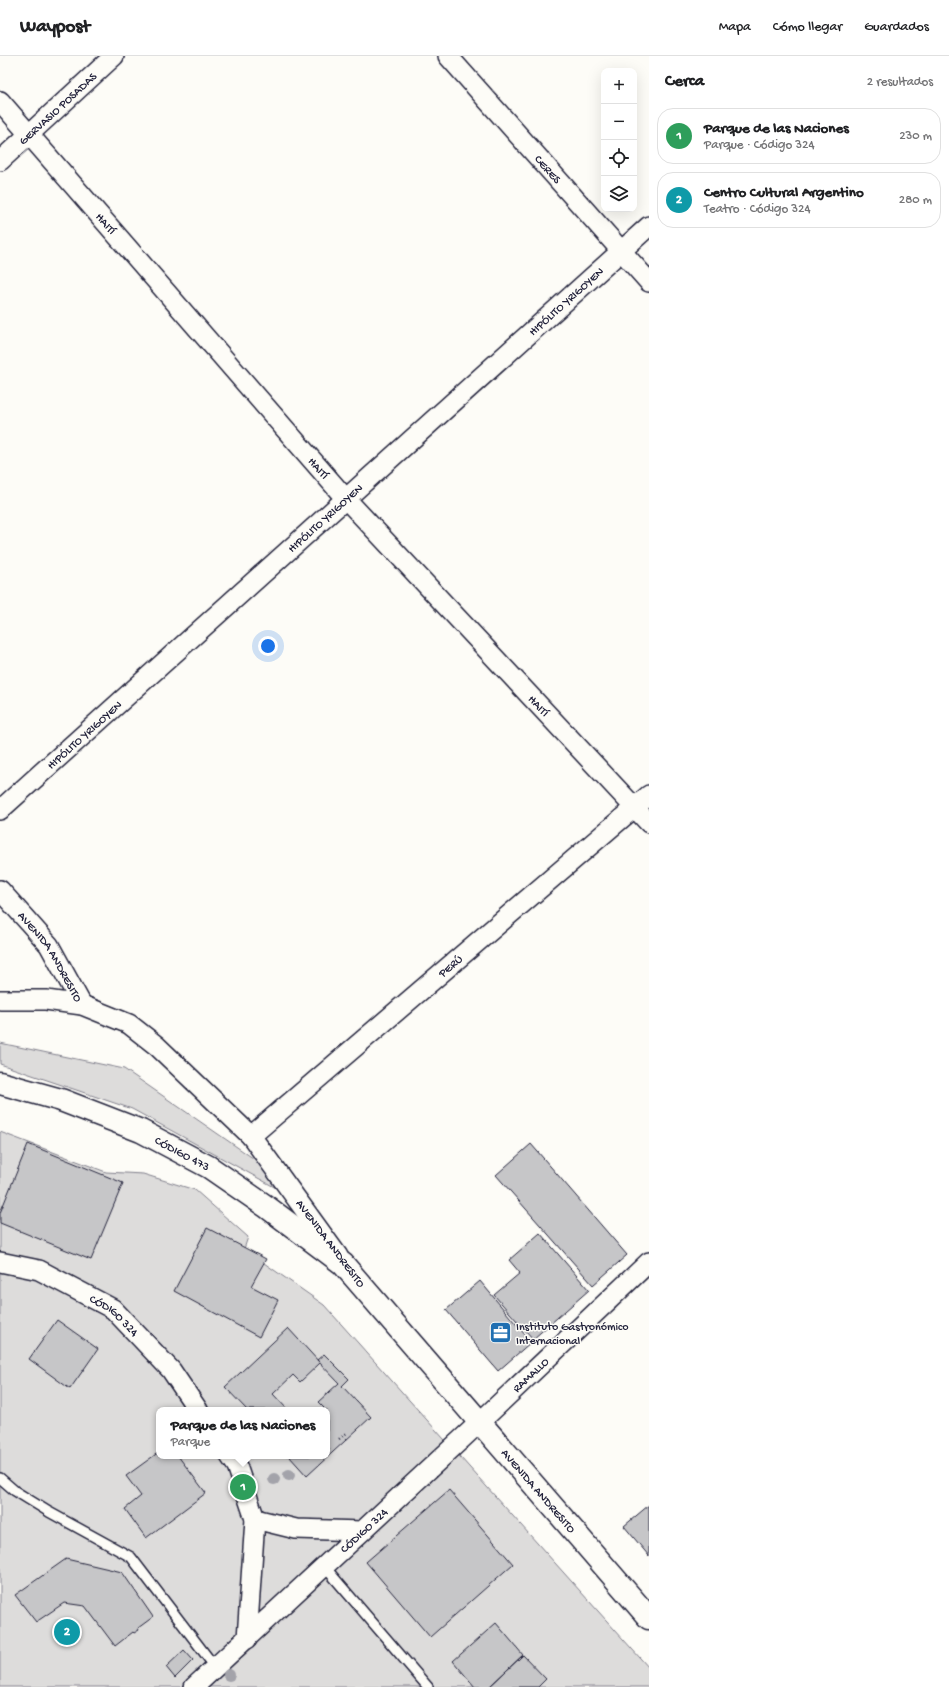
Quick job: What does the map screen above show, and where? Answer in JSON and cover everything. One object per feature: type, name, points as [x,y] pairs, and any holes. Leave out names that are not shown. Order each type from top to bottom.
[{"type":"main road","name":"CÓDIGO 473","points":[[0,1083],[62,1100],[141,1131],[209,1167],[267,1206],[344,1264]]},
{"type":"main road","name":"AVENIDA ANDRESITO","points":[[344,1264],[649,1618]]},
{"type":"street","name":"GERVASIO POSADAS","points":[[0,161],[114,56]]},
{"type":"street","name":"CERES","points":[[448,56],[649,282]]},
{"type":"street","name":"HAITÍ","points":[[0,101],[346,499],[649,824]]},
{"type":"street","name":"HIPÓLITO YRIGOYEN","points":[[0,810],[649,226]]},
{"type":"street","name":"PERÚ","points":[[251,1136],[649,795]]},
{"type":"street","name":"AVENIDA ANDRESITO","points":[[0,890],[49,945],[82,1005],[129,1024],[157,1046],[251,1136],[344,1264]]},
{"type":"street","points":[[0,1000],[46,1000],[82,1005]]},
{"type":"street","name":"CÓDIGO 324","points":[[0,1262],[39,1270],[113,1309],[171,1370],[196,1407]]},
{"type":"street","name":"RAMALLO","points":[[480,1422],[649,1262]]},
{"type":"street","name":"CÓDIGO 324","points":[[194,1687],[480,1422]]},
{"type":"street","points":[[232,1459],[237,1466],[255,1519],[246,1639]]},
{"type":"street","points":[[255,1519],[296,1529],[362,1531]]},
{"type":"lane","points":[[0,1478],[14,1491],[48,1512],[130,1557],[215,1667]]},
{"type":"lane","points":[[324,1566],[428,1687]]},
{"type":"path","points":[[339,1439],[348,1432]]},
{"type":"shaded area","points":[[0,1043],[124,1069],[289,1183],[278,1189],[132,1109],[0,1064]]},
{"type":"shaded area","points":[[0,1132],[106,1172],[143,1174],[195,1190],[248,1237],[244,1249],[324,1305],[649,1668],[649,1687],[0,1687]]},
{"type":"building","points":[[28,1144],[123,1183],[91,1260],[0,1223],[0,1213]]},
{"type":"building","points":[[531,1144],[627,1255],[593,1285],[496,1175]]},
{"type":"building","points":[[207,1228],[266,1259],[251,1286],[278,1300],[259,1337],[174,1291]]},
{"type":"building","points":[[540,1233],[589,1290],[533,1339],[494,1295],[520,1273],[509,1260]]},
{"type":"building","points":[[480,1281],[531,1342],[498,1371],[446,1310]]},
{"type":"building","points":[[57,1320],[98,1349],[70,1389],[29,1359]]},
{"type":"building","points":[[288,1328],[320,1363],[300,1382],[293,1375],[273,1394],[285,1407],[244,1407],[225,1387]]},
{"type":"building","points":[[324,1354],[349,1379],[342,1386],[371,1417],[330,1455],[330,1407],[323,1407],[318,1402],[339,1383],[317,1360]]},
{"type":"building","points":[[156,1454],[156,1459],[180,1459],[206,1493],[146,1538],[125,1509],[141,1496],[126,1476]]},
{"type":"building","points":[[292,1459],[325,1459],[307,1476]]},
{"type":"building","points":[[449,1490],[513,1564],[430,1637],[366,1562]]},
{"type":"building","points":[[649,1505],[649,1556],[624,1526]]},
{"type":"building","points":[[66,1559],[122,1572],[153,1617],[138,1628],[139,1630],[134,1633],[133,1632],[115,1646],[85,1606],[64,1603],[36,1622],[15,1595]]},
{"type":"building","points":[[496,1623],[523,1655],[489,1687],[475,1687],[453,1661]]},
{"type":"building","points":[[184,1650],[193,1660],[175,1678],[166,1667]]},
{"type":"building","points":[[523,1655],[546,1679],[538,1687],[489,1687]]},
{"type":"place","name":"Instituto Gastronómico Internacional","points":[[501,1333]]},
{"type":"place","name":"Parque de las Naciones","points":[[243,1487]]},
{"type":"place","name":"Centro Cultural Argentino","points":[[67,1632]]}]
